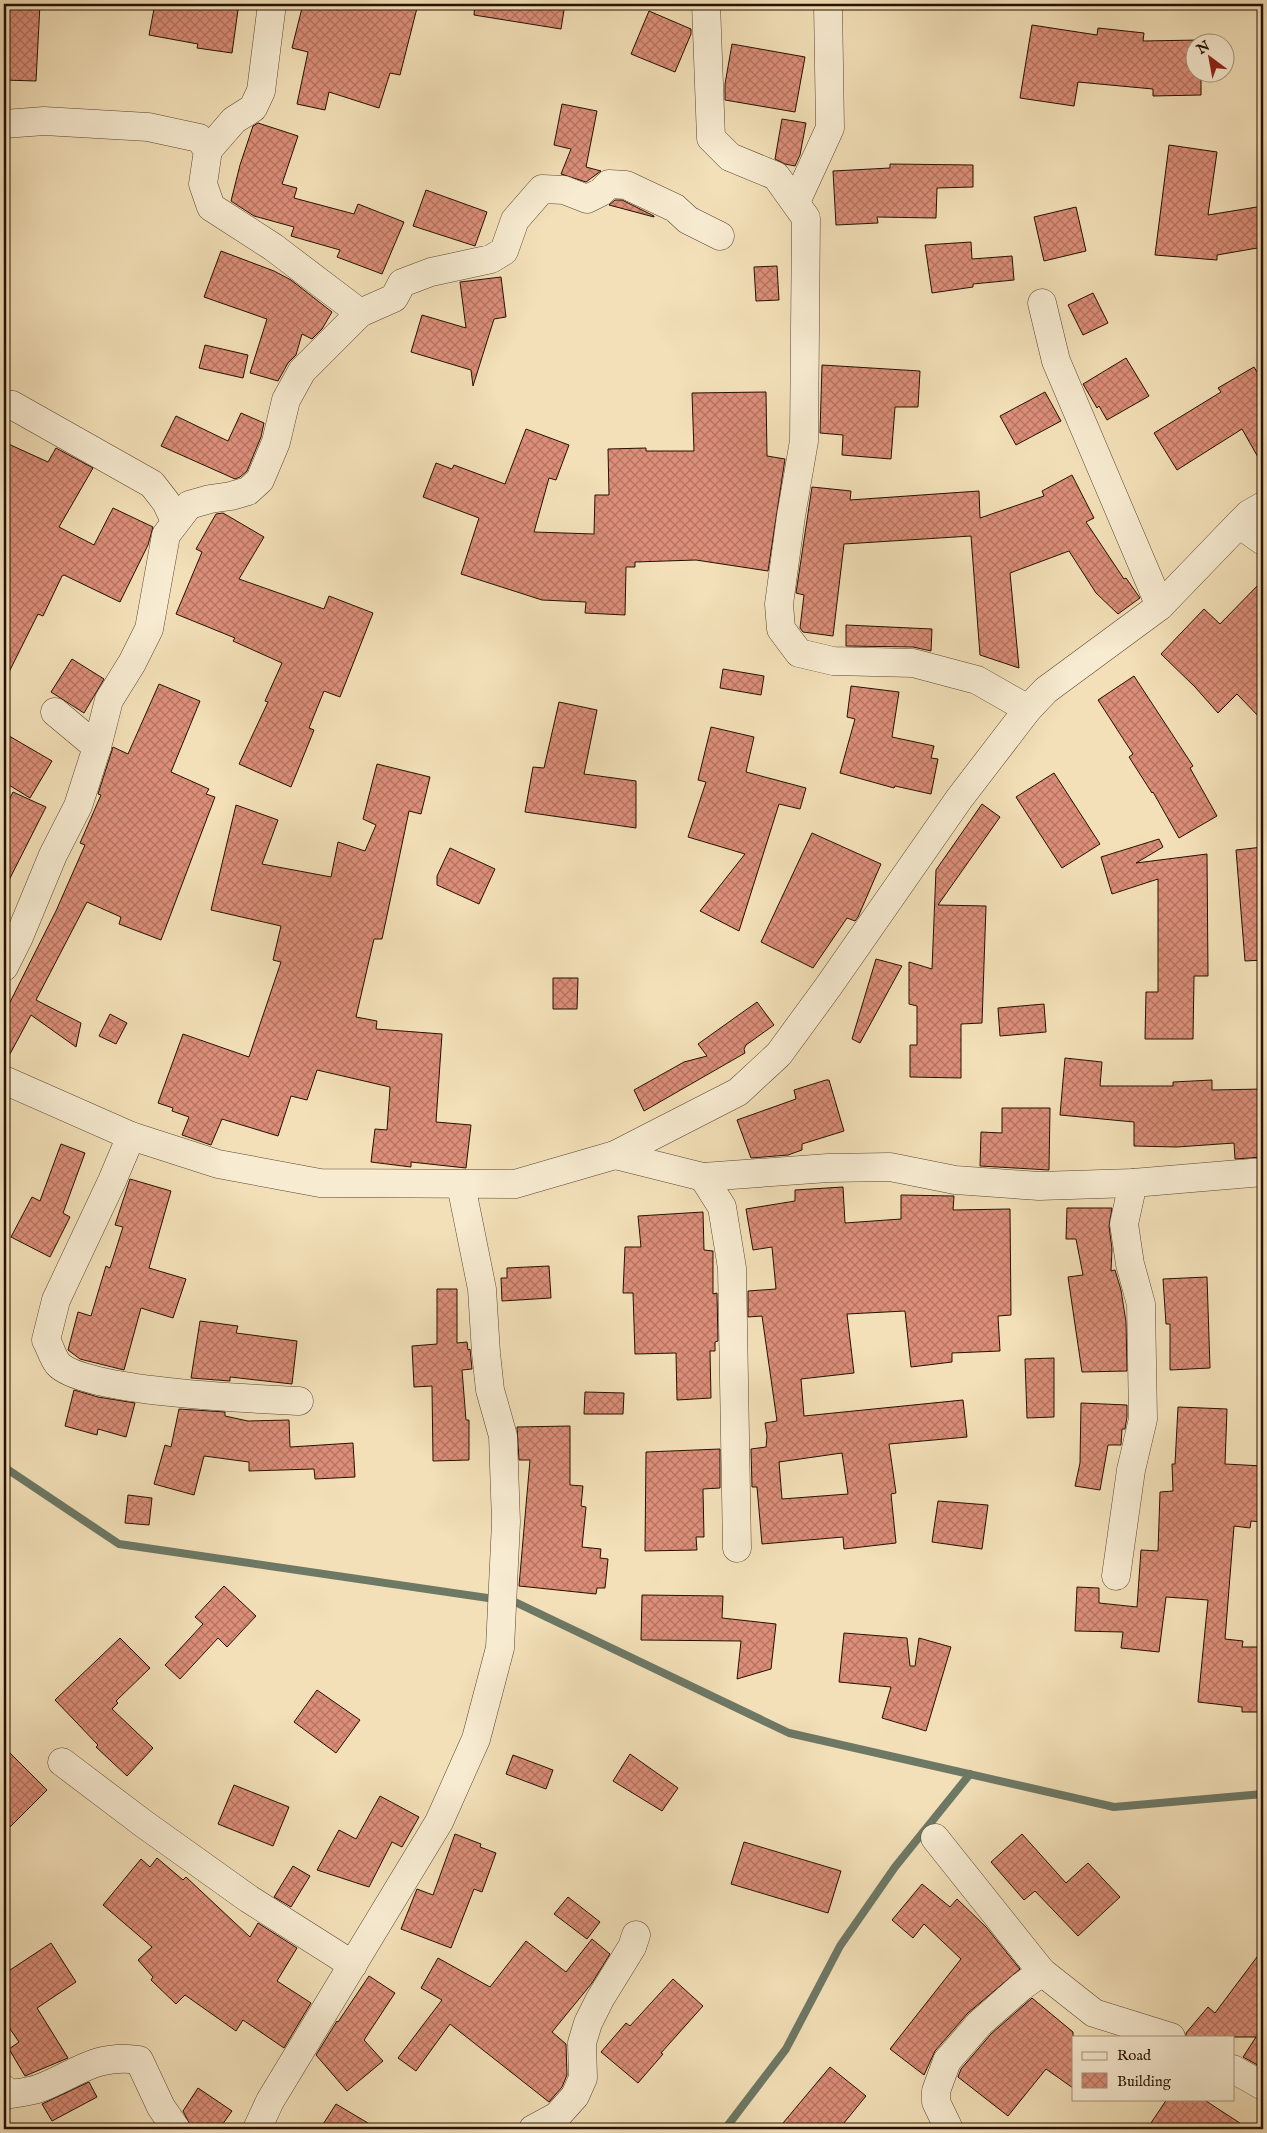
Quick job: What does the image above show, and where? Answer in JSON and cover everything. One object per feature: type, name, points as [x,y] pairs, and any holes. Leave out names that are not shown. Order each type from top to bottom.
[{"type":"street","points":[[272,4],[261,91],[253,108],[234,120],[208,150],[203,184],[211,207],[273,247],[360,313]]},
{"type":"street","points":[[706,4],[711,138],[730,157],[776,176],[806,218],[804,441],[779,604],[781,629],[799,653],[833,661],[913,663],[977,680],[1028,708]]},
{"type":"street","points":[[796,202],[830,128],[828,4]]},
{"type":"street","points":[[4,124],[44,121],[148,127],[199,138],[208,150]]},
{"type":"street","points":[[4,967],[19,938],[53,855],[78,806],[97,748],[109,700],[132,663],[149,629],[166,535],[189,505],[248,491],[260,480],[276,442],[286,400],[302,371],[360,313],[394,298],[402,283],[430,272],[491,259],[504,251],[515,220],[542,189],[564,190],[587,199],[601,192],[609,184],[626,185],[675,208],[688,220],[720,236]]},
{"type":"street","points":[[1042,303],[1056,361],[1160,606]]},
{"type":"street","points":[[4,404],[12,405],[152,484],[166,502],[175,521]]},
{"type":"street","points":[[4,1080],[132,1136],[218,1164],[320,1183],[515,1184],[615,1155],[738,1092],[779,1054],[959,799],[1028,708],[1046,690],[1160,606],[1249,514],[1263,506]]},
{"type":"street","points":[[1239,524],[1263,540]]},
{"type":"street","points":[[55,712],[97,748]]},
{"type":"street","points":[[132,1136],[56,1300],[46,1340],[58,1365],[77,1375],[116,1385],[213,1396],[299,1401]]},
{"type":"street","points":[[615,1155],[703,1177],[828,1168],[890,1167],[955,1180],[1039,1186],[1133,1183],[1263,1172]]},
{"type":"street","points":[[703,1177],[722,1208],[732,1268],[737,1548]]},
{"type":"street","points":[[1116,1576],[1130,1470],[1143,1419],[1144,1371],[1140,1304],[1130,1264],[1124,1224],[1133,1183]]},
{"type":"street","points":[[257,2129],[270,2101],[440,1822],[476,1739],[500,1648],[506,1522],[503,1436],[490,1390],[482,1289],[461,1185]]},
{"type":"street","points":[[62,1762],[249,1900],[353,1964]]},
{"type":"street","points":[[935,1838],[1042,1972],[1094,2013],[1168,2036]]},
{"type":"street","points":[[533,2129],[557,2116],[575,2096],[583,2078],[582,2044],[588,2023],[600,1999],[632,1947],[636,1935]]},
{"type":"street","points":[[949,2129],[936,2102],[936,2091],[947,2060],[980,2023],[1021,1987],[1042,1972]]},
{"type":"street","points":[[4,2089],[5,2094],[38,2089],[92,2063],[126,2058],[138,2060],[161,2107],[176,2129]]},
{"type":"street","points":[[1234,2070],[1263,2086]]},
{"type":"building","points":[[4,4],[40,4],[36,81],[4,80]]},
{"type":"building","points":[[155,4],[175,4],[204,9],[204,5],[238,10],[232,53],[197,48],[198,44],[149,35]]},
{"type":"building","points":[[303,4],[314,4],[338,10],[338,4],[418,4],[400,75],[390,73],[379,108],[329,92],[325,110],[297,104],[308,52],[292,48]]},
{"type":"building","points":[[475,4],[565,4],[561,29],[474,15]]},
{"type":"building","points":[[649,11],[691,29],[691,34],[675,72],[631,54]]},
{"type":"building","points":[[1032,25],[1097,35],[1098,28],[1144,33],[1143,41],[1184,40],[1184,82],[1201,82],[1201,95],[1153,96],[1153,89],[1078,82],[1074,106],[1020,98]]},
{"type":"building","points":[[732,44],[805,57],[795,112],[725,100],[725,84]]},
{"type":"building","points":[[562,104],[597,111],[586,167],[601,171],[586,182],[561,174],[571,149],[554,145]]},
{"type":"building","points":[[782,119],[806,123],[800,155],[795,166],[775,159]]},
{"type":"building","points":[[258,123],[298,136],[282,184],[297,188],[294,198],[354,214],[358,204],[404,222],[382,274],[337,257],[340,250],[291,236],[294,227],[254,216],[231,201],[253,126]]},
{"type":"building","points":[[1169,145],[1217,152],[1208,215],[1263,206],[1263,247],[1217,255],[1217,260],[1155,255]]},
{"type":"building","points":[[890,164],[973,165],[973,187],[937,188],[936,218],[877,217],[878,223],[836,225],[833,171],[890,168]]},
{"type":"building","points":[[426,190],[487,212],[475,246],[413,226]]},
{"type":"building","points":[[615,200],[622,200],[654,217],[609,205]]},
{"type":"building","points":[[1076,207],[1086,251],[1044,261],[1034,217]]},
{"type":"building","points":[[971,242],[972,259],[1012,256],[1014,280],[973,284],[973,287],[932,293],[925,245]]},
{"type":"building","points":[[221,251],[274,271],[291,280],[332,312],[322,329],[312,339],[302,334],[296,355],[288,363],[278,381],[250,373],[267,319],[204,297]]},
{"type":"building","points":[[777,266],[779,300],[756,301],[754,267]]},
{"type":"building","points":[[501,277],[506,317],[494,319],[473,386],[471,370],[411,352],[422,315],[466,328],[460,282]]},
{"type":"building","points":[[1093,293],[1108,323],[1083,335],[1068,305]]},
{"type":"building","points":[[205,345],[248,355],[243,378],[199,368]]},
{"type":"building","points":[[1126,358],[1149,396],[1107,420],[1099,406],[1097,408],[1083,384]]},
{"type":"building","points":[[822,365],[920,371],[918,407],[895,407],[891,459],[842,455],[843,435],[820,433]]},
{"type":"building","points":[[1254,367],[1263,382],[1263,466],[1242,429],[1177,470],[1154,433],[1221,392],[1218,388]]},
{"type":"building","points":[[766,392],[767,456],[785,459],[768,571],[696,560],[635,562],[635,567],[626,567],[625,615],[585,613],[586,602],[542,600],[461,574],[479,518],[423,497],[436,463],[452,469],[454,465],[505,484],[526,429],[569,445],[556,480],[549,478],[534,532],[594,534],[595,495],[609,495],[608,449],[646,448],[646,451],[694,451],[692,393]]},
{"type":"building","points":[[1045,392],[1061,421],[1016,445],[1000,416]]},
{"type":"building","points":[[241,413],[264,423],[261,437],[247,471],[240,477],[235,479],[161,446],[176,416],[228,441]]},
{"type":"building","points":[[4,442],[48,462],[56,448],[93,468],[59,527],[94,545],[113,508],[153,527],[148,545],[120,602],[64,575],[62,576],[43,616],[38,614],[4,682]]},
{"type":"building","points":[[1072,475],[1094,518],[1086,522],[1124,579],[1126,578],[1140,598],[1118,614],[1096,593],[1069,551],[1010,573],[1019,668],[980,655],[971,536],[844,544],[833,636],[803,632],[800,628],[804,595],[796,593],[812,487],[851,491],[850,500],[979,491],[980,518],[1044,496],[1042,491]]},
{"type":"building","points":[[223,513],[264,537],[239,579],[324,609],[329,596],[373,613],[340,697],[324,691],[309,728],[314,730],[291,787],[239,764],[268,702],[265,701],[282,663],[233,641],[235,638],[176,614],[202,552],[196,549],[216,514]]},
{"type":"building","points":[[1263,580],[1263,721],[1237,694],[1218,713],[1195,687],[1161,654],[1204,609],[1220,624]]},
{"type":"building","points":[[846,625],[932,629],[931,651],[913,647],[846,646]]},
{"type":"building","points":[[72,659],[104,679],[84,713],[51,692]]},
{"type":"building","points":[[723,669],[764,676],[761,695],[720,688]]},
{"type":"building","points":[[1134,676],[1193,766],[1190,768],[1217,816],[1179,838],[1153,792],[1129,757],[1133,754],[1098,700]]},
{"type":"building","points":[[159,684],[200,701],[171,772],[209,789],[206,794],[215,797],[161,940],[119,924],[121,917],[87,902],[36,1000],[81,1023],[76,1047],[31,1015],[4,1065],[4,1014],[56,911],[85,845],[80,843],[101,795],[98,794],[113,747],[128,754]]},
{"type":"building","points":[[851,686],[899,692],[892,737],[934,746],[931,758],[938,759],[931,794],[895,786],[894,788],[840,773],[855,719],[847,717]]},
{"type":"building","points":[[559,702],[597,710],[584,774],[636,781],[636,828],[525,812],[533,767],[544,768]]},
{"type":"building","points":[[711,727],[754,737],[746,772],[806,788],[800,809],[779,804],[739,931],[700,911],[745,854],[688,837],[706,782],[698,780]]},
{"type":"building","points":[[4,733],[52,761],[30,798],[4,782]]},
{"type":"building","points":[[377,764],[430,777],[421,814],[409,811],[382,939],[374,939],[356,1017],[377,1021],[376,1029],[442,1034],[436,1122],[471,1125],[466,1168],[411,1162],[411,1167],[371,1162],[375,1129],[387,1130],[390,1087],[317,1070],[307,1100],[291,1096],[278,1136],[222,1119],[211,1145],[182,1135],[189,1117],[172,1111],[173,1108],[158,1103],[183,1034],[249,1057],[281,962],[273,960],[281,926],[211,910],[236,805],[278,820],[262,864],[331,877],[338,842],[365,851],[376,825],[363,819]]},
{"type":"building","points":[[1054,773],[1100,844],[1062,868],[1016,797]]},
{"type":"building","points":[[13,792],[46,807],[4,890],[4,810]]},
{"type":"building","points":[[982,804],[1000,817],[938,905],[986,906],[982,1023],[961,1024],[961,1078],[910,1077],[910,1045],[917,1045],[917,1006],[909,1004],[909,962],[932,969],[936,870]]},
{"type":"building","points":[[812,833],[881,864],[858,917],[855,921],[847,918],[813,968],[761,942]]},
{"type":"building","points":[[1159,839],[1163,847],[1136,863],[1207,854],[1208,976],[1194,976],[1193,1039],[1145,1039],[1146,992],[1158,992],[1158,879],[1112,894],[1101,857]]},
{"type":"building","points":[[1263,847],[1263,960],[1245,961],[1236,850]]},
{"type":"building","points":[[450,848],[495,869],[479,904],[437,885],[437,876]]},
{"type":"building","points":[[876,959],[902,966],[860,1043],[852,1039]]},
{"type":"building","points":[[553,978],[578,978],[577,1009],[553,1009]]},
{"type":"building","points":[[757,1002],[774,1025],[746,1045],[745,1053],[644,1111],[634,1090],[684,1062],[707,1056],[698,1044]]},
{"type":"building","points":[[1044,1004],[1046,1032],[1000,1036],[998,1008]]},
{"type":"building","points":[[110,1014],[127,1023],[116,1044],[99,1036]]},
{"type":"building","points":[[1065,1058],[1102,1062],[1100,1086],[1173,1086],[1173,1082],[1212,1080],[1212,1090],[1263,1089],[1263,1157],[1235,1159],[1234,1143],[1177,1147],[1134,1146],[1134,1122],[1060,1115]]},
{"type":"building","points":[[829,1080],[844,1131],[802,1144],[802,1150],[788,1155],[751,1158],[737,1120],[796,1099],[794,1090]]},
{"type":"building","points":[[1002,1108],[1050,1108],[1049,1170],[980,1166],[981,1132],[1002,1133]]},
{"type":"building","points":[[61,1144],[85,1153],[63,1213],[70,1217],[50,1257],[11,1237],[32,1197],[40,1201]]},
{"type":"building","points":[[130,1179],[171,1191],[149,1268],[186,1279],[173,1318],[141,1308],[124,1370],[80,1359],[68,1350],[78,1312],[91,1316],[106,1266],[110,1268],[123,1227],[115,1225]]},
{"type":"building","points":[[843,1187],[845,1223],[901,1219],[901,1195],[954,1196],[953,1210],[1010,1209],[1011,1315],[998,1316],[1000,1351],[952,1353],[952,1362],[911,1367],[905,1311],[847,1314],[854,1373],[801,1379],[804,1416],[963,1400],[967,1437],[889,1444],[896,1493],[891,1494],[896,1543],[844,1549],[843,1537],[762,1544],[757,1487],[752,1487],[751,1449],[766,1447],[765,1423],[777,1421],[762,1316],[748,1317],[748,1291],[776,1289],[772,1247],[753,1250],[746,1209],[795,1201],[795,1190]],"holes":[[[842,1453],[848,1494],[782,1499],[779,1462]]]},
{"type":"building","points":[[1067,1208],[1112,1208],[1109,1226],[1112,1249],[1111,1271],[1115,1270],[1121,1290],[1126,1322],[1127,1371],[1082,1372],[1068,1277],[1083,1275],[1076,1239],[1066,1239]]},
{"type":"building","points":[[703,1212],[704,1250],[713,1251],[713,1294],[717,1293],[718,1341],[715,1342],[715,1351],[710,1351],[711,1398],[677,1400],[676,1353],[635,1354],[633,1293],[623,1293],[625,1247],[641,1247],[638,1216]]},
{"type":"building","points":[[549,1266],[551,1298],[502,1301],[501,1278],[507,1278],[507,1268]]},
{"type":"building","points":[[1207,1277],[1210,1368],[1170,1370],[1170,1324],[1166,1324],[1163,1279]]},
{"type":"building","points":[[437,1289],[457,1289],[457,1343],[467,1342],[468,1350],[470,1349],[472,1369],[462,1370],[466,1420],[469,1420],[469,1460],[433,1461],[432,1386],[414,1387],[412,1346],[437,1344]]},
{"type":"building","points":[[200,1321],[238,1326],[236,1333],[297,1341],[292,1384],[230,1377],[230,1381],[191,1378]]},
{"type":"building","points":[[1054,1358],[1054,1417],[1027,1418],[1025,1359]]},
{"type":"building","points":[[74,1390],[98,1397],[135,1403],[126,1437],[98,1429],[97,1435],[65,1426]]},
{"type":"building","points":[[585,1392],[624,1393],[623,1414],[584,1414]]},
{"type":"building","points":[[1081,1403],[1127,1405],[1127,1417],[1125,1429],[1122,1429],[1121,1445],[1108,1445],[1100,1490],[1075,1486],[1080,1463]]},
{"type":"building","points":[[1178,1407],[1227,1409],[1225,1464],[1263,1466],[1263,1522],[1251,1521],[1250,1528],[1234,1526],[1225,1639],[1243,1641],[1242,1647],[1263,1647],[1263,1712],[1242,1712],[1242,1707],[1198,1702],[1208,1600],[1166,1597],[1159,1652],[1121,1648],[1123,1632],[1075,1631],[1077,1587],[1099,1588],[1099,1603],[1137,1607],[1141,1550],[1158,1551],[1160,1492],[1173,1491],[1172,1464],[1175,1464]]},
{"type":"building","points":[[179,1409],[225,1412],[225,1416],[248,1421],[289,1420],[290,1447],[353,1443],[355,1477],[315,1479],[314,1469],[249,1471],[249,1462],[204,1456],[194,1495],[154,1484],[165,1445],[171,1447]]},
{"type":"building","points":[[570,1426],[570,1485],[583,1486],[581,1506],[586,1507],[582,1547],[601,1549],[600,1558],[608,1559],[605,1588],[597,1588],[596,1594],[519,1586],[530,1460],[519,1460],[517,1427]]},
{"type":"building","points":[[720,1449],[720,1488],[703,1489],[704,1537],[696,1537],[697,1550],[645,1551],[646,1452]]},
{"type":"building","points":[[128,1495],[152,1498],[149,1525],[125,1523]]},
{"type":"building","points":[[938,1501],[988,1505],[982,1549],[932,1542]]},
{"type":"building","points":[[224,1586],[256,1616],[227,1647],[218,1638],[180,1679],[165,1665],[203,1624],[195,1617]]},
{"type":"building","points":[[642,1595],[723,1596],[722,1618],[776,1624],[771,1669],[737,1679],[741,1641],[641,1640]]},
{"type":"building","points":[[844,1633],[907,1638],[910,1666],[915,1666],[919,1638],[951,1647],[926,1731],[882,1718],[891,1687],[839,1682]]},
{"type":"building","points":[[120,1638],[150,1668],[116,1701],[118,1703],[112,1709],[153,1748],[127,1776],[96,1747],[98,1745],[55,1700]]},
{"type":"building","points":[[317,1690],[360,1720],[336,1753],[294,1722]]},
{"type":"building","points":[[4,1747],[47,1790],[4,1833]]},
{"type":"building","points":[[630,1754],[678,1788],[662,1811],[613,1781]]},
{"type":"building","points":[[513,1755],[553,1770],[546,1789],[506,1774]]},
{"type":"building","points":[[234,1785],[289,1807],[273,1846],[218,1824]]},
{"type":"building","points":[[380,1796],[419,1817],[402,1847],[392,1842],[369,1887],[317,1870],[339,1830],[356,1839]]},
{"type":"building","points":[[455,1834],[481,1844],[480,1847],[496,1853],[482,1892],[474,1889],[451,1948],[401,1929],[417,1889],[433,1895]]},
{"type":"building","points":[[1022,1834],[1066,1883],[1088,1863],[1120,1897],[1078,1936],[1035,1891],[1024,1900],[991,1862]]},
{"type":"building","points":[[744,1842],[841,1871],[828,1913],[731,1884]]},
{"type":"building","points":[[157,1858],[183,1880],[186,1877],[250,1937],[258,1923],[297,1948],[277,1981],[311,2003],[284,2048],[243,2020],[236,2031],[185,1995],[176,2004],[151,1980],[153,1977],[138,1960],[152,1947],[103,1905],[141,1859],[150,1867]]},
{"type":"building","points":[[293,1866],[310,1876],[291,1907],[274,1897]]},
{"type":"building","points":[[922,1884],[950,1907],[957,1899],[986,1927],[1020,1969],[968,2013],[935,2051],[924,2075],[890,2049],[961,1959],[924,1924],[913,1938],[892,1920]]},
{"type":"building","points":[[568,1897],[600,1922],[587,1939],[554,1914]]},
{"type":"building","points":[[592,1939],[610,1954],[592,1983],[552,2032],[566,2044],[567,2075],[562,2087],[549,2102],[450,2024],[416,2071],[398,2058],[442,2000],[421,1988],[438,1958],[490,1987],[526,1941],[566,1972]]},
{"type":"building","points":[[51,1943],[76,1982],[37,2008],[68,2058],[25,2076],[9,2049],[19,2042],[4,2020],[4,1974]]},
{"type":"building","points":[[1263,1949],[1263,2068],[1243,2057],[1256,2037],[1186,2036],[1186,2033],[1208,2007],[1215,2013]]},
{"type":"building","points":[[369,1976],[395,1993],[364,2040],[383,2061],[347,2091],[316,2055],[337,2021]]},
{"type":"building","points":[[673,1979],[703,2006],[661,2053],[663,2054],[638,2083],[601,2052],[626,2023],[630,2026]]},
{"type":"building","points":[[1032,1998],[1073,2032],[1072,2087],[1046,2069],[1008,2116],[958,2077],[961,2069],[991,2034]]},
{"type":"building","points":[[830,2067],[866,2096],[839,2129],[778,2129]]},
{"type":"building","points":[[89,2082],[97,2097],[52,2121],[42,2104]]},
{"type":"building","points":[[198,2088],[232,2111],[219,2129],[195,2129],[191,2127],[183,2111]]},
{"type":"building","points":[[1166,2100],[1205,2100],[1249,2129],[1147,2129]]},
{"type":"building","points":[[336,2104],[378,2129],[320,2129]]},
{"type":"waterway","points":[[4,1467],[119,1544],[515,1602],[789,1733],[1114,1807],[1263,1794]]},
{"type":"waterway","points":[[725,2129],[786,2049],[840,1946],[895,1867],[970,1774]]}]
